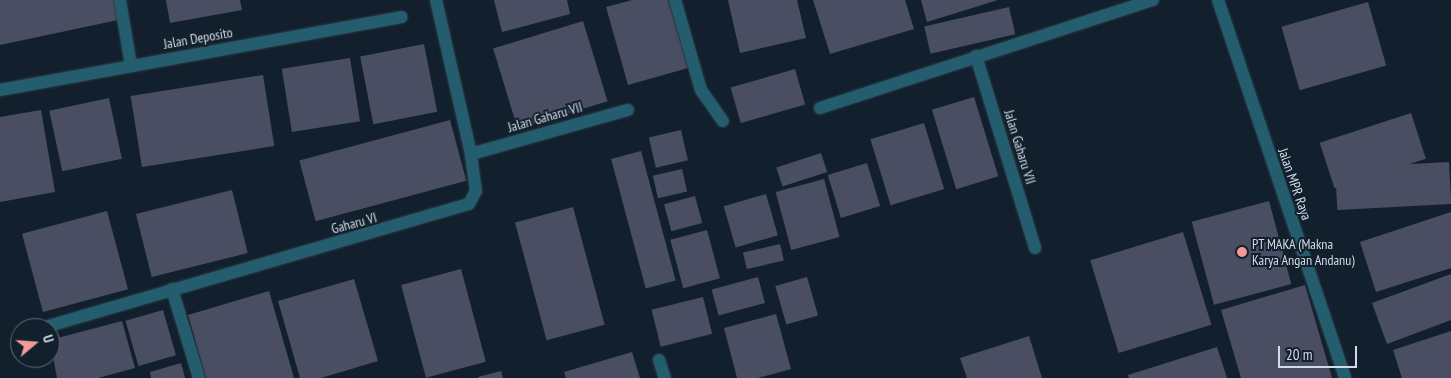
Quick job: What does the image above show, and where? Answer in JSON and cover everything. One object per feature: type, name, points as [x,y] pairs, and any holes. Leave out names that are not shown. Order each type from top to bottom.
[{"type":"street","points":[[120,0],[131,66]]},
{"type":"street","name":"Gaharu VI","points":[[60,323],[470,204],[476,191],[470,154],[436,0]]},
{"type":"street","points":[[675,0],[701,90],[723,121]]},
{"type":"street","points":[[820,108],[1154,0]]},
{"type":"street","name":"Jalan MPR Raya","points":[[1218,0],[1345,378]]},
{"type":"street","name":"Jalan Deposito","points":[[0,90],[401,17]]},
{"type":"street","name":"Jalan Gaharu VII","points":[[976,56],[1035,248]]},
{"type":"street","name":"Jalan Gaharu VII","points":[[470,154],[628,110]]},
{"type":"street","points":[[172,289],[199,378]]},
{"type":"street","points":[[660,360],[665,378]]},
{"type":"building","points":[[0,0],[114,0],[118,20],[0,45]]},
{"type":"building","points":[[166,0],[240,0],[242,10],[170,23]]},
{"type":"building","points":[[494,0],[567,0],[570,14],[502,32]]},
{"type":"building","points":[[632,0],[668,0],[688,68],[628,85],[606,7]]},
{"type":"building","points":[[728,0],[797,0],[806,38],[740,53]]},
{"type":"building","points":[[813,0],[905,0],[914,29],[830,54]]},
{"type":"building","points":[[921,0],[998,0],[927,22]]},
{"type":"building","points":[[1368,2],[1386,65],[1300,90],[1281,27]]},
{"type":"building","points":[[1009,7],[1015,34],[931,54],[924,27]]},
{"type":"building","points":[[583,21],[608,101],[518,129],[493,48]]},
{"type":"building","points":[[424,44],[437,112],[373,124],[360,56]]},
{"type":"building","points":[[350,58],[360,121],[292,132],[282,69]]},
{"type":"building","points":[[795,69],[805,105],[741,123],[731,87]]},
{"type":"building","points":[[263,75],[274,146],[142,167],[131,96]]},
{"type":"building","points":[[974,97],[998,176],[956,189],[932,110]]},
{"type":"building","points":[[109,98],[122,159],[62,171],[49,111]]},
{"type":"building","points":[[41,110],[55,192],[0,202],[0,117]]},
{"type":"building","points":[[1411,113],[1426,159],[1335,188],[1320,143]]},
{"type":"building","points":[[450,120],[466,181],[316,221],[299,160]]},
{"type":"building","points":[[924,123],[944,189],[891,205],[870,139]]},
{"type":"building","points":[[681,130],[688,160],[656,168],[649,137]]},
{"type":"building","points":[[641,151],[676,280],[646,288],[611,159]]},
{"type":"building","points":[[821,153],[827,172],[782,187],[776,168]]},
{"type":"building","points":[[1449,162],[1451,204],[1337,210],[1335,168]]},
{"type":"building","points":[[867,163],[880,206],[841,218],[828,175]]},
{"type":"building","points":[[682,169],[687,191],[658,198],[653,176]]},
{"type":"building","points":[[824,179],[840,237],[791,250],[776,192]]},
{"type":"building","points":[[232,190],[248,253],[152,277],[136,214]]},
{"type":"building","points":[[766,194],[778,235],[736,247],[724,206]]},
{"type":"building","points":[[695,196],[702,223],[671,231],[664,204]]},
{"type":"building","name":"PT MAKA (Makna Karya Angan Andanu)","points":[[1269,201],[1291,284],[1214,305],[1192,222]]},
{"type":"building","points":[[573,207],[605,325],[547,340],[515,223]]},
{"type":"building","points":[[107,211],[128,289],[43,312],[22,234]]},
{"type":"building","points":[[1451,212],[1451,268],[1376,292],[1360,242]]},
{"type":"building","points":[[707,230],[720,278],[683,288],[670,240]]},
{"type":"building","points":[[1183,232],[1211,325],[1119,353],[1090,260]]},
{"type":"building","points":[[780,244],[784,261],[747,269],[743,253]]},
{"type":"building","points":[[461,269],[486,362],[426,378],[401,285]]},
{"type":"building","points":[[1451,274],[1451,320],[1387,344],[1372,303]]},
{"type":"building","points":[[758,277],[765,303],[719,316],[712,289]]},
{"type":"building","points":[[807,277],[818,315],[786,325],[775,286]]},
{"type":"building","points":[[354,279],[378,361],[321,378],[300,378],[278,301]]},
{"type":"building","points":[[1305,285],[1332,378],[1241,378],[1221,310]]},
{"type":"building","points":[[269,291],[294,378],[206,378],[188,315]]},
{"type":"building","points":[[703,297],[712,334],[661,347],[652,310]]},
{"type":"building","points":[[163,310],[176,355],[138,366],[126,321]]},
{"type":"building","points":[[776,314],[791,369],[758,378],[737,378],[724,328]]},
{"type":"building","points":[[122,321],[135,368],[98,378],[57,378],[55,368],[60,368],[60,337]]},
{"type":"building","points":[[1451,331],[1451,378],[1402,378],[1393,350]]},
{"type":"building","points":[[1029,336],[1042,378],[967,378],[960,358]]},
{"type":"building","points":[[1217,347],[1227,378],[1129,378],[1128,375]]},
{"type":"building","points":[[632,352],[640,378],[566,378],[564,372]]},
{"type":"building","points":[[181,363],[185,378],[151,378],[150,372]]},
{"type":"building","points":[[501,371],[503,378],[478,378],[478,377]]},
{"type":"place","name":"PT MAKA (Makna Karya Angan Andanu)","points":[[1242,252]]}]
